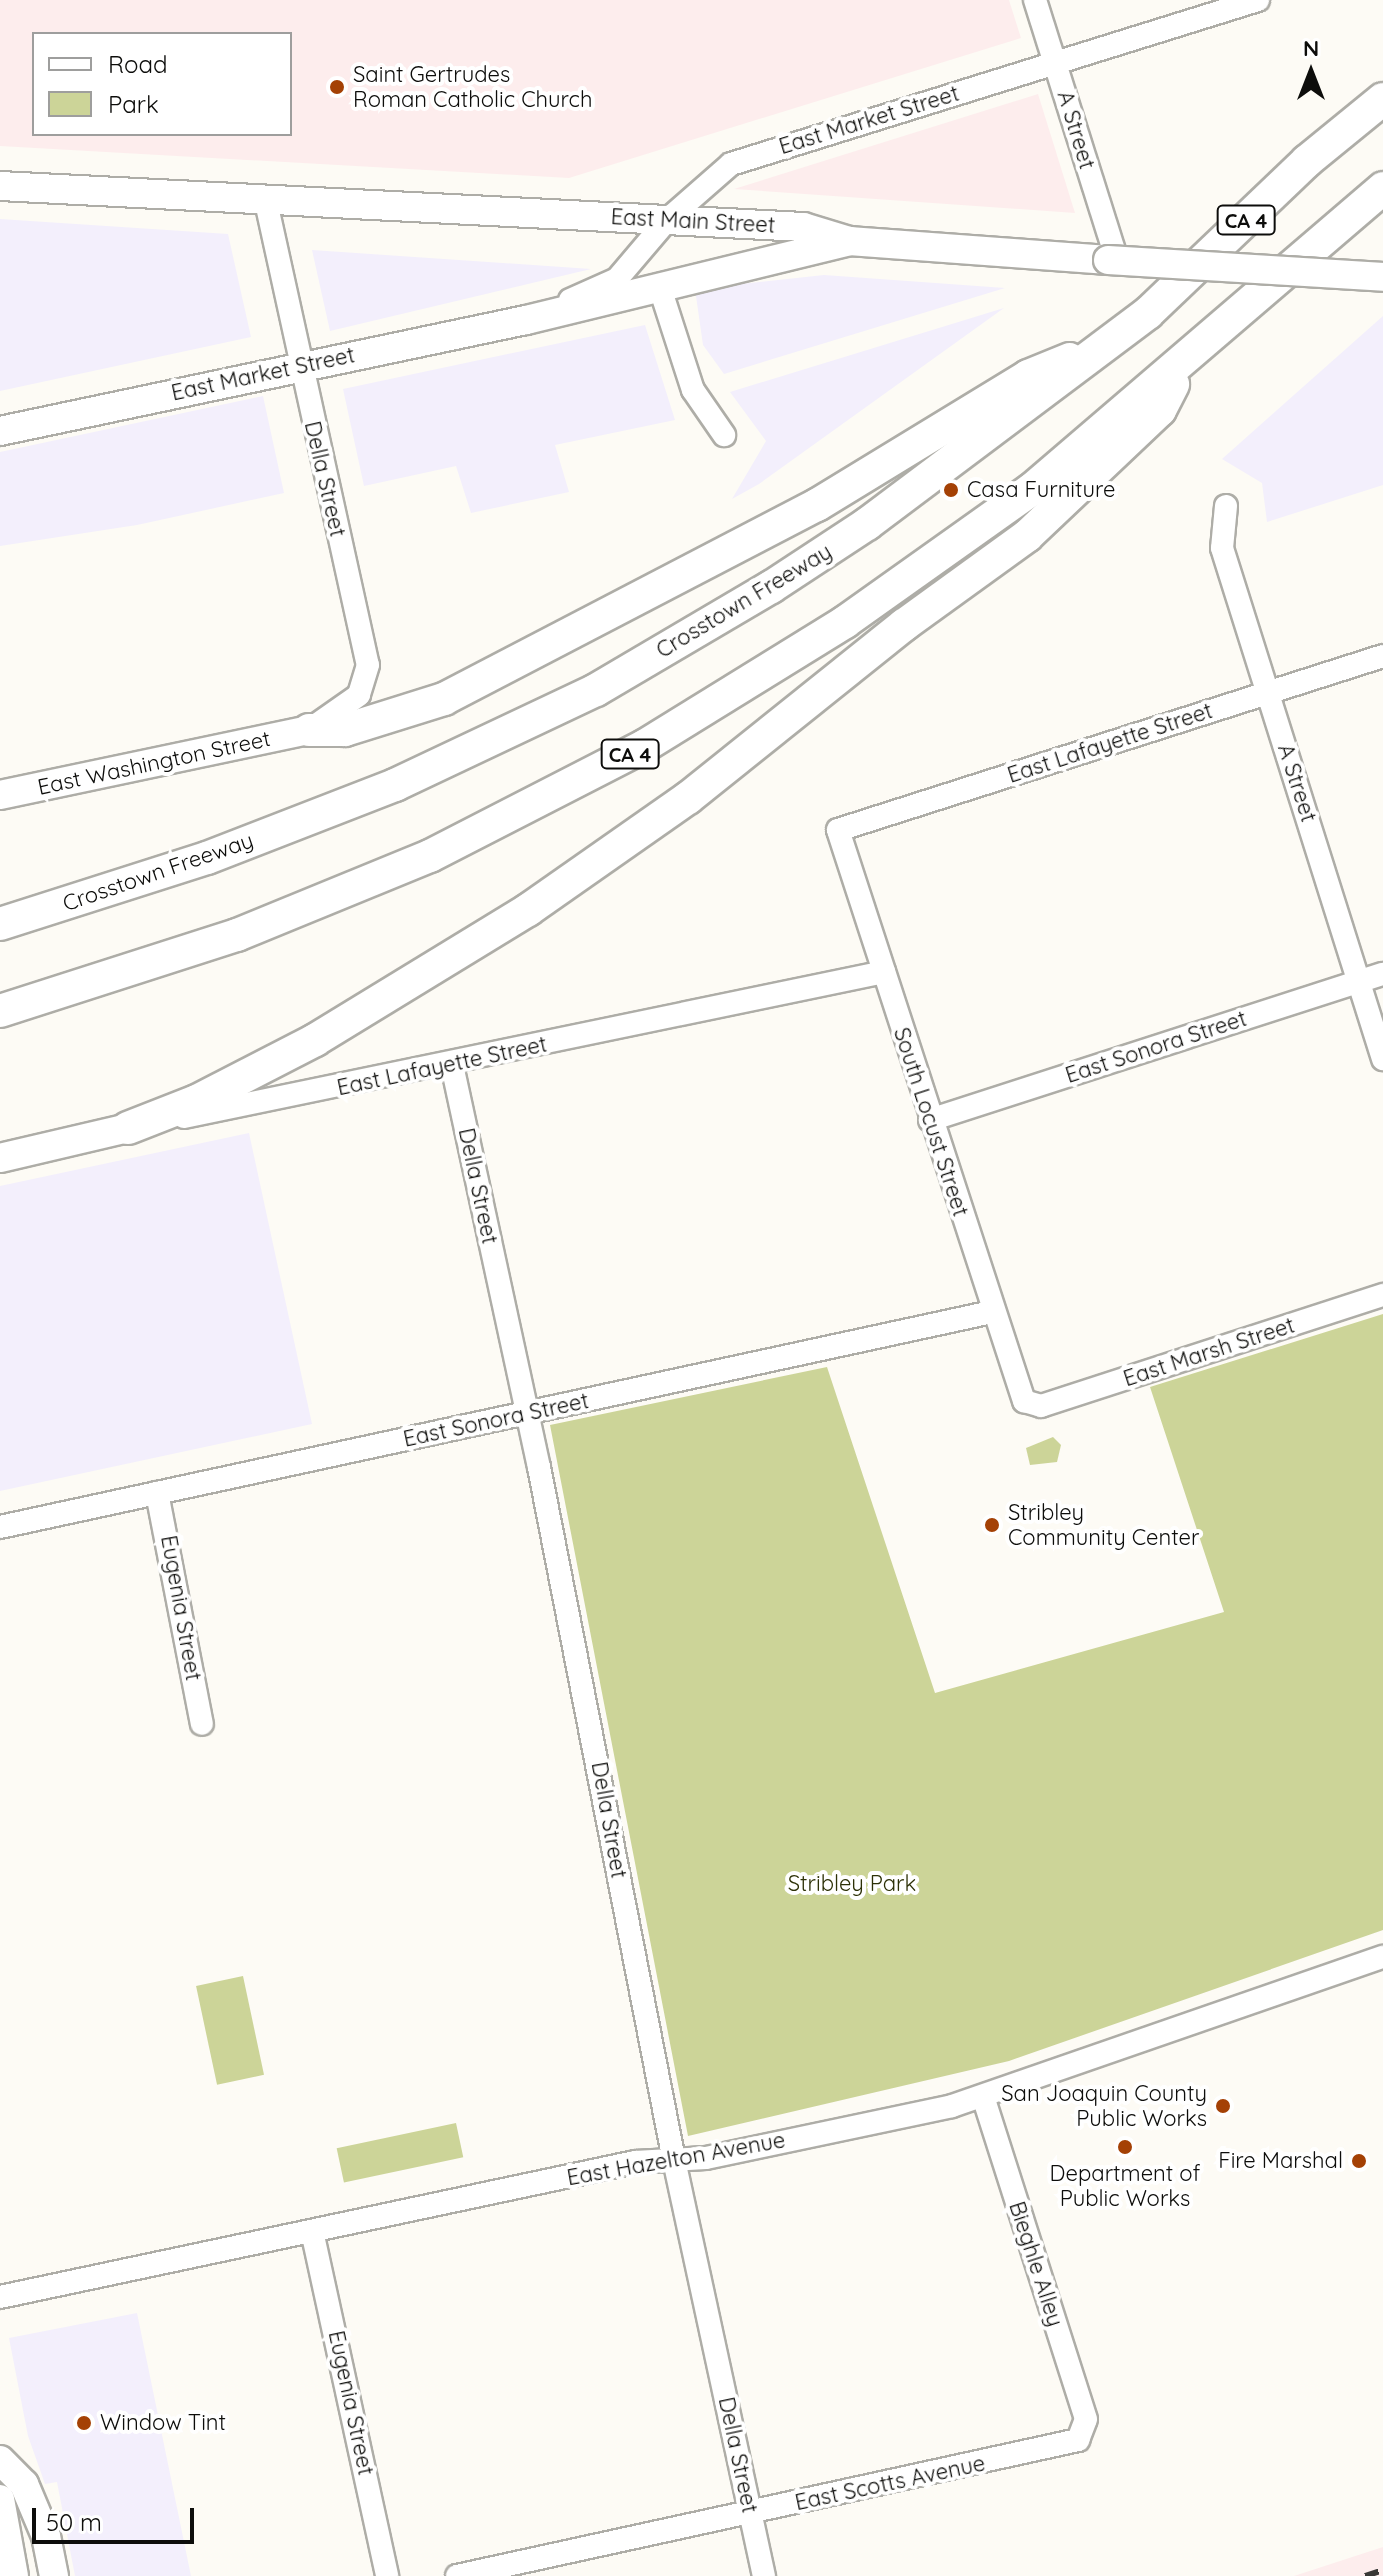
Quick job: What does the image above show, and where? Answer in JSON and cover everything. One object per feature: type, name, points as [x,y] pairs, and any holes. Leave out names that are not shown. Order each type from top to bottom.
[{"type":"highway","name":"Crosstown Freeway","points":[[0,924],[207,858],[366,797],[596,690],[867,524],[1110,343],[1307,161],[1383,99]]},
{"type":"highway","name":"CA 4","points":[[0,1011],[237,935],[430,856],[646,745],[845,622],[1031,490],[1383,188]]},
{"type":"highway","points":[[309,730],[345,730],[444,699],[817,505],[1028,376],[1110,343]]},
{"type":"highway","points":[[128,1128],[197,1101],[315,1040],[528,910],[688,798],[904,625],[1027,536],[1160,410],[1185,361]]},
{"type":"main road","name":"East Main Street","points":[[0,186],[266,202],[803,227],[849,241],[1383,277]]},
{"type":"main road","name":"East Market Street","points":[[0,431],[298,365],[526,320],[849,241]]},
{"type":"main road","name":"East Washington Street","points":[[1,787],[309,730]]},
{"type":"main road","name":"East Lafayette Street","points":[[0,1158],[128,1128]]},
{"type":"main road","points":[[0,2460],[24,2484],[46,2536],[54,2576]]},
{"type":"main road","points":[[0,2499],[14,2576]]},
{"type":"street","name":"A Street","points":[[1035,0],[1113,258]]},
{"type":"street","name":"East Market Street","points":[[526,320],[617,279],[667,220],[731,164],[1258,0]]},
{"type":"street","name":"Della Street","points":[[266,202],[298,365],[368,665],[359,695],[309,730]]},
{"type":"street","points":[[660,288],[693,390],[724,435]]},
{"type":"street","name":"A Street","points":[[1226,506],[1222,548],[1383,1059]]},
{"type":"street","name":"East Lafayette Street","points":[[838,830],[1383,656]]},
{"type":"street","name":"South Locust Street","points":[[838,830],[1018,1392],[1035,1406]]},
{"type":"street","name":"East Lafayette Street","points":[[128,1128],[452,1065],[884,972]]},
{"type":"street","name":"East Sonora Street","points":[[930,1120],[1383,974]]},
{"type":"street","name":"Della Street","points":[[452,1065],[527,1414],[674,2160],[764,2576]]},
{"type":"street","name":"East Marsh Street","points":[[1035,1406],[1383,1295]]},
{"type":"street","name":"East Sonora Street","points":[[0,1527],[992,1312]]},
{"type":"street","name":"Eugenia Street","points":[[157,1493],[202,1724]]},
{"type":"street","name":"East Hazelton Avenue","points":[[0,2297],[635,2162],[706,2158],[983,2097],[1383,1957]]},
{"type":"street","name":"Bieghle Alley","points":[[983,2097],[1086,2419],[1084,2432]]},
{"type":"street","name":"Eugenia Street","points":[[312,2231],[387,2576]]},
{"type":"street","name":"East Scotts Avenue","points":[[457,2576],[1072,2443],[1084,2432]]},
{"type":"shaded area","points":[[0,0],[1009,0],[1021,38],[569,178],[0,146]]},
{"type":"shaded area","points":[[1038,94],[1075,213],[734,189]]},
{"type":"shaded area","points":[[0,219],[228,234],[251,337],[0,391]]},
{"type":"shaded area","points":[[312,250],[591,269],[330,331]]},
{"type":"shaded area","points":[[824,275],[1005,288],[724,374],[703,345],[695,289]]},
{"type":"shaded area","points":[[1004,308],[759,484],[732,499],[766,441],[730,392]]},
{"type":"shaded area","points":[[1383,316],[1383,485],[1267,522],[1262,483],[1222,459]]},
{"type":"shaded area","points":[[645,325],[675,420],[555,445],[569,492],[471,513],[456,466],[364,486],[343,389]]},
{"type":"shaded area","points":[[263,396],[284,493],[137,525],[0,546],[0,452]]},
{"type":"shaded area","points":[[249,1133],[312,1424],[0,1491],[0,1186]]},
{"type":"shaded area","points":[[137,2313],[191,2576],[75,2576],[57,2482],[45,2484],[28,2436],[9,2338]]},
{"type":"shaded area","points":[[1383,2547],[1383,2576],[1294,2576]]},
{"type":"green space","name":"Stribley Park","points":[[1383,1314],[1383,1930],[1009,2061],[688,2136],[550,1425],[827,1367],[935,1693],[1224,1612],[1150,1387]]},
{"type":"green space","points":[[1053,1437],[1061,1445],[1057,1462],[1030,1465],[1026,1448]]},
{"type":"green space","points":[[243,1976],[264,2075],[217,2085],[196,1986]]},
{"type":"green space","points":[[456,2123],[463,2157],[344,2183],[337,2148]]},
{"type":"railway","points":[[1365,2576],[1383,2570]]},
{"type":"place","name":"Saint Gertrudes Roman Catholic Church","points":[[337,87]]},
{"type":"place","name":"Casa Furniture","points":[[951,490]]},
{"type":"place","name":"Stribley Community Center","points":[[992,1525]]},
{"type":"place","name":"San Joaquin County Public Works","points":[[1223,2106]]},
{"type":"place","name":"Department of Public Works","points":[[1125,2147]]},
{"type":"place","name":"Fire Marshal","points":[[1359,2161]]},
{"type":"place","name":"Window Tint","points":[[84,2423]]}]
